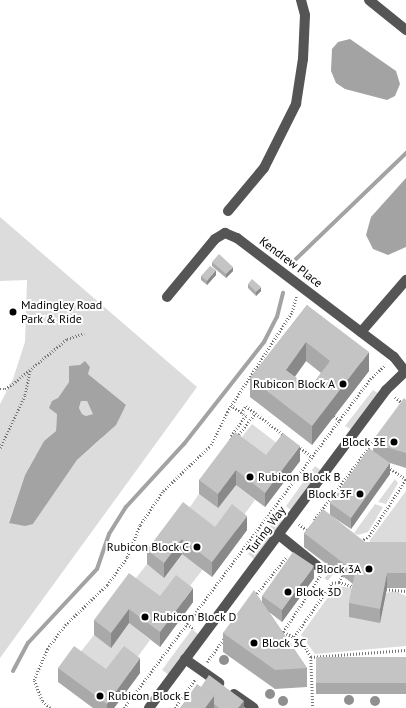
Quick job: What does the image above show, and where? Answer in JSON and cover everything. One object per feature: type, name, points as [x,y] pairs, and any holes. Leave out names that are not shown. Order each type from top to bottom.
[{"type":"street","points":[[228,211],[264,168],[296,104],[304,59],[305,15],[301,0]]},
{"type":"street","points":[[369,0],[406,30]]},
{"type":"street","name":"Kendrew Place","points":[[167,297],[215,239],[224,232],[237,238],[331,308],[394,357],[406,371]]},
{"type":"street","points":[[361,332],[406,280]]},
{"type":"street","points":[[323,319],[331,308]]},
{"type":"street","name":"Turing Way","points":[[148,708],[386,390],[406,371]]},
{"type":"street","points":[[278,535],[316,568]]},
{"type":"street","points":[[185,659],[253,708]]},
{"type":"path","points":[[50,708],[42,701],[34,680],[47,649],[65,625],[107,585],[127,557],[140,525],[163,491],[211,445],[231,405],[292,312],[298,283]]},
{"type":"path","points":[[0,389],[4,389],[67,339],[84,333]]},
{"type":"path","points":[[124,708],[370,379],[394,357]]},
{"type":"path","points":[[0,448],[25,395],[30,369]]},
{"type":"path","points":[[231,405],[246,416],[230,438],[234,441],[255,413]]},
{"type":"path","points":[[241,413],[246,406],[289,439]]},
{"type":"path","points":[[334,416],[340,420]]},
{"type":"path","points":[[295,444],[312,457]]},
{"type":"path","points":[[365,451],[370,454]]},
{"type":"path","points":[[363,547],[358,543],[368,536],[406,479],[381,462]]},
{"type":"path","points":[[320,513],[325,517]]},
{"type":"path","points":[[283,632],[321,575],[316,568]]},
{"type":"path","points":[[339,582],[342,576]]},
{"type":"path","points":[[294,637],[332,583],[339,582],[360,588]]},
{"type":"path","points":[[374,589],[406,591]]},
{"type":"path","points":[[276,626],[283,632],[294,637],[306,648],[311,657],[313,708]]},
{"type":"path","points":[[311,657],[406,650]]},
{"type":"shaded area","points":[[350,39],[396,71],[400,84],[395,96],[387,100],[345,89],[336,83],[331,71],[332,49],[338,42]]},
{"type":"shaded area","points":[[406,178],[406,247],[388,255],[373,249],[366,235],[371,217]]},
{"type":"shaded area","points":[[0,217],[197,387],[0,658],[0,404],[13,379],[25,342],[27,280],[0,281]],"holes":[[[88,374],[126,406],[101,439],[77,460],[33,524],[9,522],[25,475],[44,441],[56,431],[58,398],[69,382]]]},
{"type":"shaded area","points":[[85,361],[90,367],[88,374],[126,405],[116,425],[77,460],[33,524],[25,526],[9,523],[25,475],[44,441],[56,431],[57,414],[49,408],[52,401],[58,398],[69,382],[69,366],[80,365]],"holes":[[[81,401],[87,401],[93,414],[86,416],[82,414],[79,408]]]},
{"type":"shaded area","points":[[373,390],[379,394],[352,430],[345,426]]},
{"type":"shaded area","points":[[81,401],[87,401],[94,414],[86,416],[82,414],[79,408]]},
{"type":"shaded area","points":[[252,424],[283,448],[266,470],[235,446]]},
{"type":"shaded area","points":[[315,466],[322,471],[292,511],[286,506]]},
{"type":"shaded area","points":[[395,479],[398,483],[386,504],[378,502]]},
{"type":"shaded area","points":[[236,485],[255,500],[238,523],[215,541],[183,517],[199,494],[218,508]]},
{"type":"shaded area","points":[[406,491],[406,553],[370,544],[370,540]]},
{"type":"shaded area","points":[[375,504],[383,507],[368,532],[358,535],[354,533]]},
{"type":"shaded area","points":[[277,517],[284,522],[255,560],[248,554]]},
{"type":"shaded area","points":[[182,554],[203,569],[183,595],[160,610],[129,587],[147,564],[164,577]]},
{"type":"shaded area","points":[[336,586],[352,588],[354,595],[380,623],[386,593],[395,591],[406,596],[406,646],[315,654],[301,635]]},
{"type":"shaded area","points":[[129,623],[150,640],[131,666],[106,684],[74,660],[94,635],[111,647]]},
{"type":"shaded area","points":[[192,629],[199,635],[169,675],[162,670]]},
{"type":"building","points":[[219,254],[233,267],[226,274],[212,262]]},
{"type":"building","points":[[210,266],[216,270],[207,281],[201,276]]},
{"type":"building","points":[[252,279],[261,287],[256,292],[248,284]]},
{"type":"building","points":[[307,305],[369,352],[312,426],[250,378]],"holes":[[[306,342],[330,361],[310,388],[286,370]]]},
{"type":"building","points":[[404,398],[406,400],[406,453],[382,446],[373,440]]},
{"type":"building","points":[[235,432],[266,455],[283,433],[300,446],[265,493],[236,470],[218,494],[199,480]]},
{"type":"building","name":"Block 3F","points":[[369,448],[390,463],[351,518],[330,503]]},
{"type":"building","points":[[183,502],[215,527],[232,504],[247,516],[212,562],[182,539],[164,563],[147,550]]},
{"type":"building","name":"Block 3A","points":[[323,509],[365,542],[406,542],[406,573],[387,573],[380,609],[349,603],[355,572],[304,533]]},
{"type":"building","points":[[293,552],[314,566],[282,610],[262,596]]},
{"type":"building","points":[[129,573],[160,596],[176,575],[193,588],[160,632],[129,609],[111,633],[94,620]]},
{"type":"building","points":[[254,590],[307,668],[275,670],[223,633]]},
{"type":"building","points":[[74,646],[106,669],[124,646],[140,658],[107,704],[58,668]]},
{"type":"building","points":[[316,657],[406,657],[406,683],[316,683]]},
{"type":"building","points":[[209,675],[244,701],[238,708],[219,708],[214,704],[214,696],[201,687]]},
{"type":"building","points":[[197,684],[214,696],[205,708],[180,708]]},
{"type":"waterway","points":[[296,259],[406,153]]},
{"type":"waterway","points":[[13,671],[28,643],[97,569],[109,534],[126,507],[184,444],[264,342],[277,317],[283,293]]},
{"type":"tunnel","points":[[316,565],[331,577]]},
{"type":"place","name":"Madingley Road Park & Ride","points":[[13,312]]},
{"type":"place","name":"Rubicon Block A","points":[[343,384]]},
{"type":"place","name":"Block 3E","points":[[394,442]]},
{"type":"place","name":"Rubicon Block B","points":[[250,477]]},
{"type":"place","name":"Block 3F","points":[[360,494]]},
{"type":"place","name":"Rubicon Block C","points":[[197,547]]},
{"type":"place","name":"Block 3A","points":[[369,569]]},
{"type":"place","name":"Block 3D","points":[[288,592]]},
{"type":"place","name":"Rubicon Block D","points":[[145,617]]},
{"type":"place","name":"Block 3C","points":[[254,643]]},
{"type":"place","name":"Rubicon Block E","points":[[100,696]]}]
